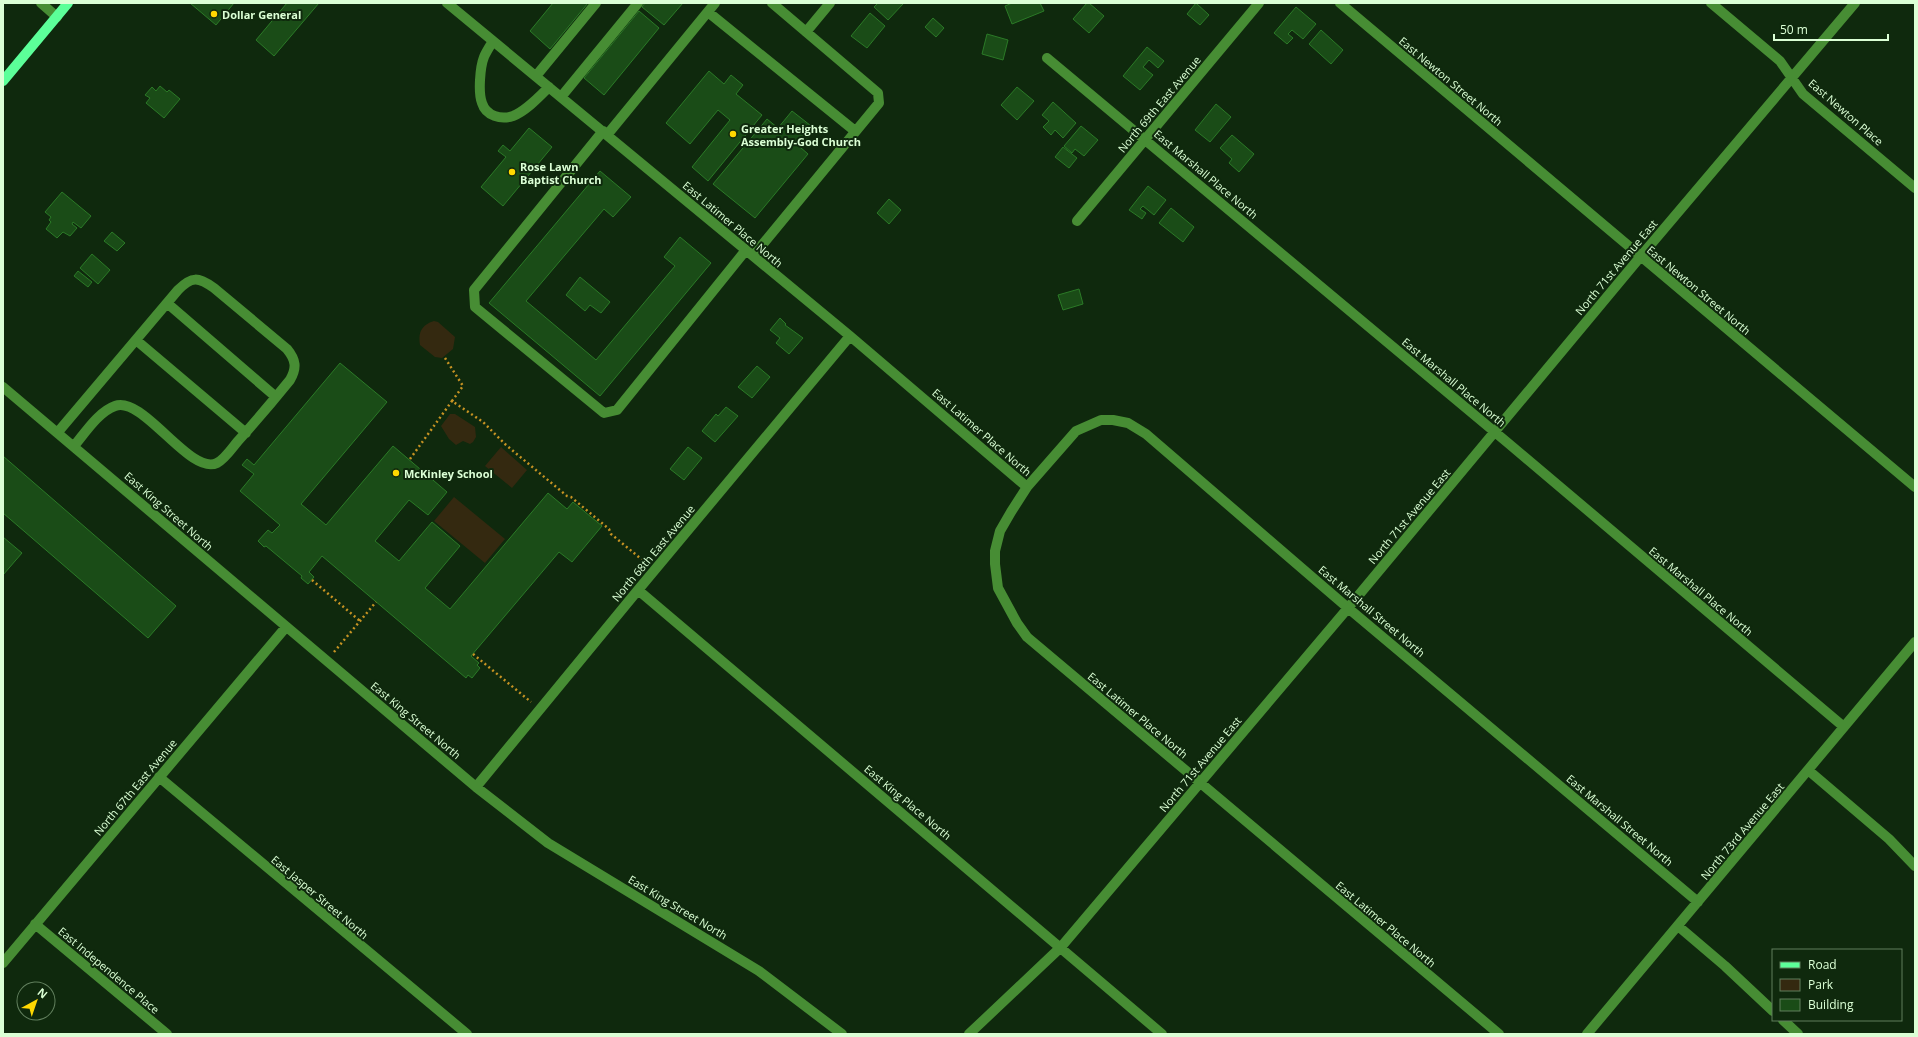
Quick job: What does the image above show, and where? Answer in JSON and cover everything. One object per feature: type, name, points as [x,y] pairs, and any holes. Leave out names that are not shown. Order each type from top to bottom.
[{"type":"main road","points":[[3,81],[68,3]]},
{"type":"street","points":[[40,3],[57,17]]},
{"type":"street","name":"East Latimer Place North","points":[[448,3],[850,336],[1027,487],[1000,531],[995,551],[998,588],[1017,623],[1027,637],[1499,1034]]},
{"type":"street","points":[[536,76],[596,3]]},
{"type":"street","points":[[561,97],[638,3]]},
{"type":"street","points":[[715,3],[474,290],[475,307],[604,413],[617,410],[749,253],[879,103],[878,92],[772,3]]},
{"type":"street","points":[[806,32],[830,3]]},
{"type":"street","name":"North 69th East Avenue","points":[[1078,221],[1259,3]]},
{"type":"street","name":"East Newton Street North","points":[[1340,3],[1915,488]]},
{"type":"street","name":"East Newton Place","points":[[1711,3],[1780,61],[1803,94],[1915,188]]},
{"type":"street","name":"North 71st Avenue East","points":[[969,1034],[1061,947],[1348,608],[1640,256],[1793,79],[1855,3]]},
{"type":"street","points":[[708,12],[855,131]]},
{"type":"street","points":[[494,41],[484,58],[480,77],[482,103],[489,113],[502,119],[514,116],[534,102],[549,87]]},
{"type":"street","name":"East Marshall Place North","points":[[1047,58],[1146,139],[1844,727]]},
{"type":"street","points":[[58,432],[167,303],[186,282],[193,279],[203,280],[287,349],[296,364],[295,372],[276,397],[246,433],[217,463],[210,464],[195,459],[136,410],[124,404],[116,405],[106,410],[74,446]]},
{"type":"street","points":[[167,303],[276,397]]},
{"type":"street","name":"North 68th East Avenue","points":[[476,787],[654,570],[850,336]]},
{"type":"street","points":[[136,340],[246,433]]},
{"type":"street","name":"East King Street North","points":[[3,387],[476,787],[548,843],[759,971],[842,1034]]},
{"type":"street","name":"East Marshall Street North","points":[[1027,487],[1076,431],[1101,420],[1113,420],[1128,423],[1146,434],[1348,608],[1698,902]]},
{"type":"street","name":"East King Place North","points":[[638,590],[1162,1034]]},
{"type":"street","name":"North 67th East Avenue","points":[[3,963],[286,627]]},
{"type":"street","name":"North 73rd Avenue East","points":[[1587,1034],[1915,642]]},
{"type":"street","points":[[1808,770],[1889,839],[1915,866]]},
{"type":"street","name":"East Jasper Street North","points":[[159,777],[467,1034]]},
{"type":"street","name":"East Independence Place","points":[[35,924],[167,1034]]},
{"type":"street","points":[[1678,926],[1725,966],[1772,1010]]},
{"type":"street","points":[[1784,1021],[1798,1034]]},
{"type":"path","points":[[410,459],[462,386],[445,358]]},
{"type":"path","points":[[452,401],[483,422],[506,445],[609,529],[611,534],[654,570]]},
{"type":"path","points":[[312,580],[360,621]]},
{"type":"path","points":[[327,660],[376,602]]},
{"type":"path","points":[[473,654],[539,709]]},
{"type":"green space","points":[[434,321],[438,322],[455,337],[453,349],[442,358],[435,357],[420,345],[421,330],[423,327]]},
{"type":"green space","points":[[450,414],[455,414],[475,427],[476,437],[473,442],[470,444],[463,441],[456,445],[449,439],[441,426]]},
{"type":"green space","points":[[501,447],[527,470],[512,488],[485,466]]},
{"type":"green space","points":[[454,497],[505,539],[485,563],[434,521]]},
{"type":"building","name":"Dollar General","points":[[190,3],[234,3],[216,25]]},
{"type":"building","points":[[287,3],[319,3],[274,56],[256,40]]},
{"type":"building","points":[[553,3],[588,3],[550,49],[530,31]]},
{"type":"building","points":[[645,3],[683,3],[664,25],[642,7]]},
{"type":"building","points":[[878,3],[903,4],[888,20],[874,7]]},
{"type":"building","points":[[1012,3],[1040,3],[1044,11],[1012,24],[1005,6]]},
{"type":"building","points":[[1087,3],[1089,3],[1104,16],[1089,33],[1073,19]]},
{"type":"building","points":[[1196,3],[1209,15],[1200,25],[1187,14]]},
{"type":"building","points":[[1296,7],[1316,24],[1303,39],[1292,30],[1288,34],[1293,38],[1287,44],[1274,33]]},
{"type":"building","points":[[639,11],[659,28],[604,95],[584,78]]},
{"type":"building","points":[[870,13],[885,26],[867,48],[851,36]]},
{"type":"building","points":[[933,18],[944,28],[936,37],[925,27]]},
{"type":"building","points":[[1321,30],[1343,50],[1331,64],[1309,44]]},
{"type":"building","points":[[987,34],[1008,40],[1003,60],[982,54]]},
{"type":"building","points":[[1147,47],[1164,61],[1158,68],[1149,60],[1143,67],[1153,75],[1140,90],[1123,76]]},
{"type":"building","name":"Greater Heights Assembly-God Church","points":[[709,71],[724,84],[731,75],[743,85],[736,94],[762,115],[708,181],[692,167],[730,120],[718,110],[690,144],[666,123]]},
{"type":"building","points":[[160,86],[167,92],[169,90],[180,99],[164,118],[146,103],[150,98],[145,95],[152,87],[156,91]]},
{"type":"building","points":[[1017,87],[1034,101],[1017,120],[1001,105]]},
{"type":"building","points":[[1053,102],[1076,123],[1063,138],[1055,130],[1051,135],[1043,127],[1049,121],[1042,115]]},
{"type":"building","points":[[1216,104],[1231,117],[1210,142],[1195,130]]},
{"type":"building","points":[[792,111],[815,129],[800,147],[808,154],[755,218],[713,184],[767,119],[778,128]]},
{"type":"building","points":[[1081,126],[1098,140],[1084,156],[1075,149],[1072,153],[1064,146]]},
{"type":"building","name":"Rose Lawn Baptist Church","points":[[529,128],[552,147],[503,206],[481,187],[506,157],[498,151],[503,145],[510,151]]},
{"type":"building","points":[[1232,135],[1254,154],[1239,172],[1229,163],[1232,159],[1220,148]]},
{"type":"building","points":[[1063,147],[1077,158],[1069,168],[1055,157]]},
{"type":"building","points":[[600,171],[631,197],[613,217],[604,209],[526,301],[596,360],[675,266],[664,257],[680,237],[711,263],[600,396],[489,303]]},
{"type":"building","points":[[1148,186],[1166,200],[1154,215],[1143,206],[1140,209],[1146,213],[1142,219],[1129,210]]},
{"type":"building","points":[[62,192],[91,216],[81,228],[73,222],[72,224],[77,228],[70,236],[63,232],[57,238],[46,229],[51,222],[49,220],[51,217],[45,212]]},
{"type":"building","points":[[889,199],[901,210],[889,224],[877,213]]},
{"type":"building","points":[[1171,208],[1194,227],[1183,242],[1159,223]]},
{"type":"building","points":[[112,232],[125,243],[117,251],[104,241]]},
{"type":"building","points":[[92,254],[110,270],[98,284],[80,268]]},
{"type":"building","points":[[78,271],[92,282],[88,287],[74,276]]},
{"type":"building","points":[[580,277],[610,302],[601,313],[590,305],[585,311],[566,295]]},
{"type":"building","points":[[1079,289],[1083,304],[1063,310],[1058,295]]},
{"type":"building","points":[[780,318],[786,324],[785,325],[803,338],[789,354],[776,343],[780,338],[770,330]]},
{"type":"building","points":[[340,363],[387,402],[301,504],[326,525],[393,446],[447,492],[428,515],[409,500],[375,541],[399,561],[432,522],[460,546],[425,588],[450,609],[548,493],[567,509],[573,502],[602,526],[572,562],[559,552],[471,656],[479,663],[477,665],[480,668],[472,678],[468,675],[466,678],[322,556],[309,572],[314,577],[308,584],[301,578],[302,576],[258,541],[268,530],[272,533],[280,525],[240,491],[254,474],[242,465],[247,459],[254,465]]},
{"type":"building","points":[[757,366],[770,377],[752,398],[738,387]]},
{"type":"building","points":[[726,407],[738,416],[715,442],[702,431],[716,414],[718,416]]},
{"type":"building","points":[[688,447],[702,458],[684,480],[670,469]]},
{"type":"building","points":[[3,456],[176,606],[148,638],[3,513]]},
{"type":"building","points":[[3,537],[22,553],[3,575]]},
{"type":"place","name":"Dollar General","points":[[214,14]]},
{"type":"place","name":"Greater Heights Assembly-God Church","points":[[733,134]]},
{"type":"place","name":"Rose Lawn Baptist Church","points":[[512,172]]},
{"type":"place","name":"McKinley School","points":[[396,473]]}]
